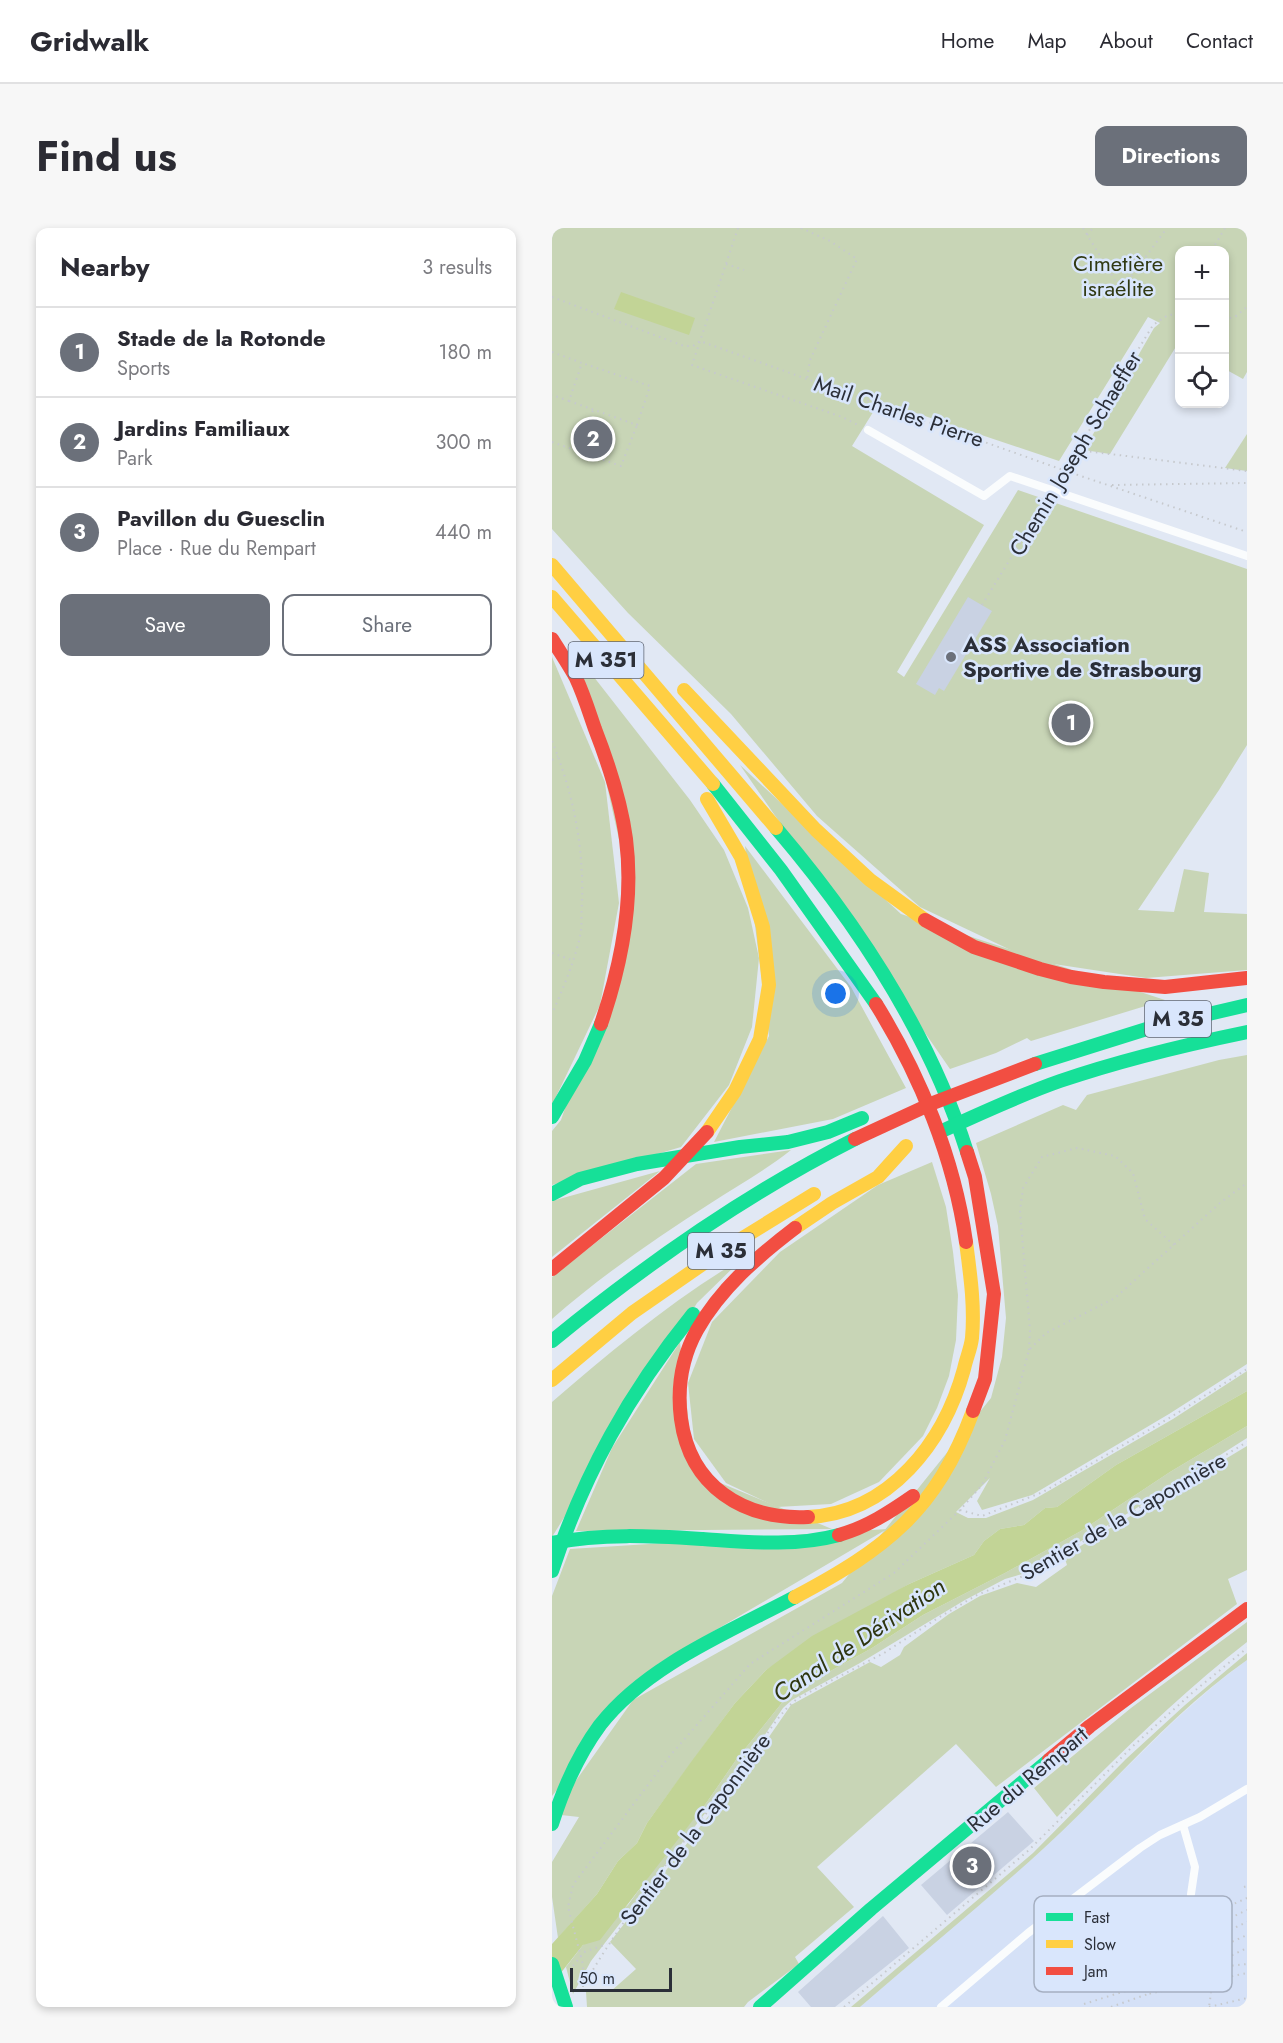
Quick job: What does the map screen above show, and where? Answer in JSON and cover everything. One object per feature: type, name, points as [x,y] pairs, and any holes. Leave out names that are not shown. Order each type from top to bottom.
[{"type":"main road","points":[[552,552],[567,563],[591,589]]},
{"type":"main road","points":[[552,565],[815,874],[881,969],[929,1057],[955,1114],[975,1177],[994,1294],[985,1379],[965,1433],[943,1478],[931,1495],[898,1531],[873,1551],[830,1579],[675,1661],[627,1696],[591,1737],[575,1763],[565,1784],[552,1824]]},
{"type":"main road","name":"M 351","points":[[552,597],[661,722]]},
{"type":"main road","points":[[552,639],[576,680],[614,779],[626,837],[628,892],[625,932],[614,987],[584,1064],[568,1094],[552,1117]]},
{"type":"main road","points":[[678,684],[816,831],[870,880],[920,917],[974,946],[1040,969],[1104,982],[1165,987],[1247,978]]},
{"type":"main road","points":[[552,1269],[664,1178],[702,1139],[735,1091],[760,1039],[768,985],[763,927],[741,856],[661,722]]},
{"type":"main road","points":[[661,722],[755,835],[860,980],[895,1037],[934,1124],[950,1172],[964,1226],[971,1281],[972,1340],[957,1395],[940,1429],[914,1465],[898,1481],[858,1506],[818,1517],[782,1517],[736,1502],[720,1492],[706,1478],[687,1446],[680,1424],[678,1400],[682,1367],[687,1352],[706,1314],[727,1287],[746,1268],[825,1207],[879,1177],[916,1142]]},
{"type":"main road","name":"M 35","points":[[552,1341],[618,1289],[701,1230],[812,1162],[896,1119],[977,1086],[1110,1038],[1182,1018],[1247,1005]]},
{"type":"main road","name":"M 35","points":[[867,1166],[986,1111],[1059,1082],[1195,1042],[1247,1032]]},
{"type":"main road","points":[[552,1194],[580,1179],[637,1164],[740,1147],[788,1142],[828,1132],[872,1114],[896,1119]]},
{"type":"main road","name":"M 35","points":[[552,1380],[642,1306],[720,1252],[827,1186]]},
{"type":"main road","points":[[552,1571],[573,1511],[605,1442],[636,1389],[669,1343],[704,1301],[727,1287]]},
{"type":"main road","points":[[552,1543],[600,1536],[787,1543],[841,1535],[875,1523],[894,1511],[914,1495],[954,1453]]},
{"type":"main road","name":"Rue du Rempart","points":[[760,2007],[1090,1726],[1247,1609]]},
{"type":"main road","points":[[552,1965],[566,2007]]},
{"type":"lane","points":[[867,430],[984,496],[1010,476],[1247,556]]},
{"type":"lane","points":[[1077,1896],[1160,1835],[1200,1817],[1247,1789]]},
{"type":"lane","points":[[1183,1825],[1195,1867],[1191,1894]]},
{"type":"lane","points":[[941,2007],[1034,1928]]},
{"type":"path","points":[[552,232],[554,228]]},
{"type":"path","points":[[738,228],[692,365],[842,417],[867,430]]},
{"type":"path","points":[[801,228],[830,241],[856,259],[810,360],[807,379]]},
{"type":"path","points":[[1083,228],[1121,290],[1167,228]]},
{"type":"path","points":[[1088,235],[1093,228]]},
{"type":"path","points":[[1214,246],[1225,228]]},
{"type":"path","points":[[726,264],[744,270]]},
{"type":"path","name":"Mail Charles Pierre","points":[[552,297],[684,346],[693,346],[700,341],[1066,471],[1247,532]]},
{"type":"path","points":[[1229,318],[1247,308]]},
{"type":"path","name":"Chemin Joseph Schaeffer","points":[[982,605],[1154,325],[1168,315],[1175,314]]},
{"type":"path","points":[[552,352],[650,386],[621,466],[552,442]]},
{"type":"path","points":[[568,401],[582,363]]},
{"type":"path","points":[[552,395],[637,424]]},
{"type":"path","points":[[579,452],[593,410]]},
{"type":"path","points":[[1078,450],[1247,471]]},
{"type":"path","points":[[1110,485],[1247,483]]},
{"type":"path","points":[[552,741],[572,802],[581,851],[581,930],[552,1014]]},
{"type":"path","points":[[552,760],[558,756]]},
{"type":"path","points":[[552,953],[572,960]]},
{"type":"path","points":[[583,1987],[583,1965],[568,1907],[573,1885],[668,1758],[750,1664],[894,1573],[960,1510],[982,1485],[1005,1440],[1029,1350],[1030,1330],[1020,1210],[1023,1188],[1042,1157],[1077,1148],[1115,1156],[1133,1173],[1145,1219],[1174,1245]]},
{"type":"path","points":[[1029,1350],[1046,1333],[1115,1298],[1221,1202],[1247,1183]]},
{"type":"path","points":[[960,1510],[982,1516],[1043,1492],[1171,1417],[1247,1369]]},
{"type":"path","name":"Sentier de la Caponnière","points":[[582,1997],[583,1987],[608,1944],[789,1705],[884,1653],[977,1595],[1033,1572],[1247,1442]]},
{"type":"path","points":[[844,2007],[1029,1850],[1132,1747],[1247,1648]]},
{"type":"path","points":[[1232,1905],[1247,1898]]},
{"type":"path","points":[[1232,1917],[1247,1910]]},
{"type":"path","points":[[1232,1929],[1247,1922]]},
{"type":"path","points":[[1232,1942],[1247,1935]]},
{"type":"path","name":"Sentier de la Caponnière","points":[[571,1969],[584,1953],[608,1944]]},
{"type":"path","points":[[1232,1955],[1247,1948]]},
{"type":"path","points":[[1232,1967],[1247,1964]]},
{"type":"path","points":[[1232,1976],[1247,1973]]},
{"type":"path","points":[[1084,2004],[1121,1992]]},
{"type":"path","points":[[1111,2007],[1157,1992]]},
{"type":"path","points":[[1211,1992],[1209,2007],[1247,1998]]},
{"type":"shaded area","points":[[1247,1660],[1247,2007],[860,2007],[1043,1849],[1176,1719]]},
{"type":"green space","name":"Cimetière israélite","points":[[552,228],[1247,228],[1247,372],[1243,379],[1229,371],[1229,246],[1175,246],[1175,348],[1110,454],[1084,450],[1154,328],[1160,323],[1148,317],[1059,461],[880,401],[852,446],[984,525],[897,672],[904,677],[1018,490],[1247,569],[1247,745],[1138,910],[1174,912],[1184,869],[1209,873],[1204,912],[1247,914],[1247,970],[1146,978],[1034,961],[920,907],[817,816],[731,714],[628,613],[552,529]]},
{"type":"green space","points":[[1247,434],[1247,471],[1225,468]]},
{"type":"green space","points":[[552,657],[605,782],[619,903],[600,1005],[552,1105]]},
{"type":"green space","points":[[590,672],[690,800],[724,850],[748,908],[759,958],[752,1027],[729,1085],[681,1147],[552,1185],[552,1131],[561,1120],[634,906],[582,675]]},
{"type":"green space","points":[[740,765],[901,914],[1165,1000],[1031,1041],[1027,1038],[996,1053],[950,1069]]},
{"type":"green space","points":[[745,846],[851,987],[906,1088],[833,1119],[714,1142],[769,1036]]},
{"type":"green space","points":[[1247,1055],[1247,1364],[1169,1414],[1032,1495],[982,1510],[977,1501],[990,1478],[956,1512],[968,1518],[986,1518],[1033,1500],[1173,1419],[1247,1371],[1247,1391],[1116,1465],[1057,1507],[1045,1508],[1024,1525],[1000,1529],[984,1541],[974,1555],[909,1584],[766,1670],[735,1703],[647,1823],[637,1843],[618,1861],[597,1894],[558,1938],[552,1897],[552,1862],[579,1817],[561,1815],[570,1789],[633,1700],[842,1583],[991,1398],[1002,1357],[1006,1318],[998,1226],[976,1143],[1063,1105],[1076,1110],[1087,1095],[1219,1060]]},
{"type":"green space","points":[[791,1150],[629,1258],[552,1319],[552,1277],[696,1164]]},
{"type":"green space","points":[[932,1162],[946,1207],[958,1295],[956,1340],[949,1376],[923,1436],[879,1482],[831,1504],[777,1507],[726,1483],[694,1439],[688,1383],[712,1322],[780,1252],[878,1185]]},
{"type":"green space","points":[[660,1171],[552,1257],[552,1201]]},
{"type":"green space","points":[[743,1258],[697,1303],[552,1537],[552,1402],[644,1326],[692,1290]]},
{"type":"green space","points":[[680,1342],[694,1472],[832,1529],[576,1531],[612,1448]]},
{"type":"green space","points":[[1247,1426],[1247,1438],[1135,1509],[1029,1572],[1005,1579],[965,1600],[860,1663],[792,1700],[783,1708],[760,1742],[591,1961],[573,1994],[566,1967],[583,1945],[628,1905],[707,1802],[736,1760],[785,1699],[923,1615],[1081,1531],[1170,1472]]},
{"type":"green space","points":[[1247,1446],[1247,1570],[1228,1579],[1237,1604],[996,1787],[956,1744],[817,1867],[854,1907],[795,1957],[799,1964],[744,2007],[587,2007],[586,1992],[610,1992],[636,1969],[610,1942],[760,1750],[791,1705],[870,1662],[881,1667],[900,1655],[904,1647],[949,1614],[980,1596],[1017,1583],[1036,1587],[1067,1565],[1064,1556]]},
{"type":"green space","points":[[887,1529],[658,1664],[552,1796],[552,1596],[570,1549]]},
{"type":"green space","points":[[1247,1622],[1247,1642],[1149,1726],[1057,1817],[1034,1788],[1131,1708]]},
{"type":"green space","points":[[1247,1653],[1247,1660],[1219,1681],[1167,1727],[1021,1869],[860,2007],[851,2007],[1033,1853],[1126,1759]]},
{"type":"water","points":[[621,292],[695,318],[689,335],[614,309]]},
{"type":"water","name":"Canal de Dérivation","points":[[1247,1391],[1247,1426],[1170,1472],[1081,1531],[923,1615],[785,1699],[600,1940],[583,1945],[552,1984],[552,1944],[597,1894],[618,1861],[637,1843],[647,1823],[691,1762],[735,1703],[766,1670],[812,1636],[909,1584],[974,1555],[984,1541],[1000,1529],[1024,1525],[1045,1508],[1057,1507],[1116,1465]]},
{"type":"building","points":[[968,597],[992,611],[944,691],[939,688],[935,695],[916,684]]},
{"type":"building","points":[[1008,1812],[1034,1841],[947,1915],[921,1885]]},
{"type":"building","points":[[883,1916],[909,1948],[835,2007],[811,2007],[798,1992]]},
{"type":"traffic: fast","points":[[713,784],[781,870],[876,1004]]},
{"type":"traffic: fast","points":[[776,828],[835,902],[888,981],[933,1064],[967,1152]]},
{"type":"traffic: fast","points":[[1035,1064],[1153,1027],[1247,1005]]},
{"type":"traffic: fast","points":[[552,1117],[585,1061],[601,1024]]},
{"type":"traffic: fast","points":[[942,1131],[1015,1098],[1083,1073],[1153,1053],[1247,1032]]},
{"type":"traffic: fast","points":[[552,1194],[580,1179],[637,1164],[740,1147],[788,1142],[828,1132],[862,1118]]},
{"type":"traffic: fast","points":[[552,1341],[660,1258],[698,1232],[775,1183],[855,1139]]},
{"type":"traffic: fast","points":[[552,1571],[579,1501],[610,1436],[648,1374],[693,1314]]},
{"type":"traffic: fast","points":[[552,1543],[628,1536],[788,1542],[839,1535]]},
{"type":"traffic: fast","points":[[552,1824],[578,1760],[600,1725],[619,1704],[665,1667],[795,1597]]},
{"type":"traffic: fast","points":[[760,2007],[871,1909],[1049,1760]]},
{"type":"traffic: fast","points":[[552,1964],[566,2007]]},
{"type":"traffic: slow","points":[[552,565],[776,828]]},
{"type":"traffic: slow","points":[[552,597],[713,784]]},
{"type":"traffic: slow","points":[[684,690],[816,830],[870,880],[925,920]]},
{"type":"traffic: slow","points":[[707,799],[741,857],[763,927],[769,985],[760,1039],[735,1091],[707,1132]]},
{"type":"traffic: slow","points":[[795,1228],[832,1203],[878,1177],[906,1146]]},
{"type":"traffic: slow","points":[[552,1380],[632,1313],[720,1252],[814,1194]]},
{"type":"traffic: slow","points":[[808,1517],[837,1512],[864,1502],[888,1488],[909,1469],[943,1422],[955,1396],[971,1346],[972,1302],[966,1242]]},
{"type":"traffic: slow","points":[[795,1597],[856,1561],[905,1523],[925,1501],[943,1475],[959,1446],[973,1411]]},
{"type":"traffic: jam","points":[[552,639],[576,678],[584,697],[614,783],[626,839],[628,886],[624,933],[601,1024]]},
{"type":"traffic: jam","points":[[925,920],[974,947],[1071,977],[1165,987],[1247,978]]},
{"type":"traffic: jam","points":[[876,1004],[907,1059],[933,1118],[953,1179],[966,1242]]},
{"type":"traffic: jam","points":[[855,1139],[933,1103],[1035,1064]]},
{"type":"traffic: jam","points":[[552,1269],[664,1178],[707,1132]]},
{"type":"traffic: jam","points":[[967,1152],[975,1177],[994,1294],[985,1379],[973,1411]]},
{"type":"traffic: jam","points":[[795,1228],[741,1274],[717,1300],[697,1330],[684,1362],[680,1384],[680,1407],[686,1443],[696,1463],[708,1480],[724,1494],[742,1505],[762,1512],[808,1517]]},
{"type":"traffic: jam","points":[[839,1535],[869,1523],[913,1496]]},
{"type":"traffic: jam","points":[[1049,1760],[1090,1726],[1247,1609]]},
{"type":"place","name":"Jardins Familiaux","points":[[593,439]]},
{"type":"place","name":"ASS Association Sportive de Strasbourg","points":[[951,657]]},
{"type":"place","name":"Stade de la Rotonde","points":[[1071,723]]},
{"type":"place","name":"Pavillon du Guesclin","points":[[972,1866]]}]
